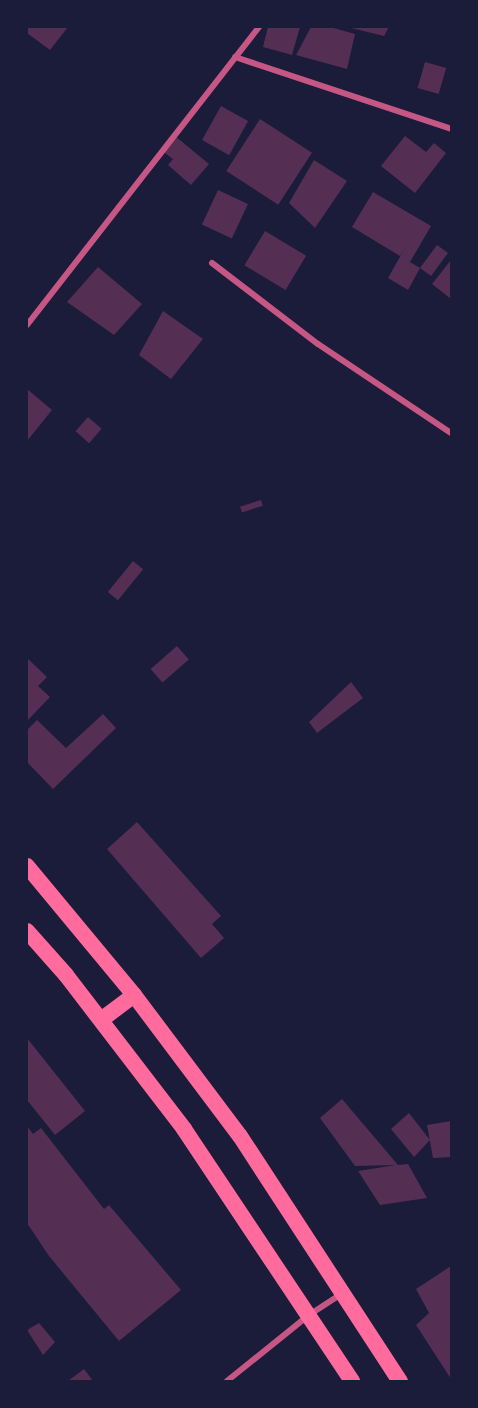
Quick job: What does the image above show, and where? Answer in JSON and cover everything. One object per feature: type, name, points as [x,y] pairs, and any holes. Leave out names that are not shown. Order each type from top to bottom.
[{"type":"highway","points":[[27,866],[134,995],[240,1136],[400,1381]]},
{"type":"highway","points":[[27,931],[66,975],[184,1130],[352,1381]]},
{"type":"highway","points":[[101,1020],[134,995]]},
{"type":"street","points":[[27,326],[259,27]]},
{"type":"street","points":[[235,57],[451,129]]},
{"type":"street","points":[[212,263],[318,344],[451,433]]},
{"type":"street","points":[[227,1381],[309,1315],[344,1292]]},
{"type":"building","points":[[27,27],[68,27],[50,50],[27,33]]},
{"type":"building","points":[[268,27],[300,27],[292,55],[263,47]]},
{"type":"building","points":[[311,27],[330,27],[355,34],[347,69],[296,55]]},
{"type":"building","points":[[347,27],[389,27],[384,36]]},
{"type":"building","points":[[425,62],[446,68],[439,94],[418,88]]},
{"type":"building","points":[[221,106],[248,121],[229,155],[202,140]]},
{"type":"building","points":[[260,119],[312,153],[278,205],[226,171]]},
{"type":"building","points":[[175,136],[209,164],[191,185],[168,165],[173,159],[162,151]]},
{"type":"building","points":[[405,136],[426,152],[434,143],[446,153],[415,193],[381,166]]},
{"type":"building","points":[[314,160],[347,181],[315,228],[289,203]]},
{"type":"building","points":[[218,190],[248,204],[232,238],[202,224]]},
{"type":"building","points":[[373,192],[431,226],[410,262],[420,268],[408,290],[388,278],[406,246],[400,256],[352,227]]},
{"type":"building","points":[[265,231],[306,256],[286,290],[244,265]]},
{"type":"building","points":[[437,245],[448,253],[431,276],[420,268]]},
{"type":"building","points":[[451,260],[451,299],[432,284]]},
{"type":"building","points":[[98,267],[142,304],[114,335],[67,302]]},
{"type":"building","points":[[163,311],[203,339],[171,379],[139,355]]},
{"type":"building","points":[[27,389],[52,410],[27,441]]},
{"type":"building","points":[[88,417],[102,429],[89,443],[76,431]]},
{"type":"building","points":[[261,500],[263,506],[242,513],[240,507]]},
{"type":"building","points":[[133,561],[143,569],[118,600],[108,592]]},
{"type":"building","points":[[177,646],[189,660],[162,683],[151,669]]},
{"type":"building","points":[[27,658],[47,677],[38,686],[50,697],[27,721]]},
{"type":"building","points":[[351,682],[363,698],[317,733],[309,722]]},
{"type":"building","points":[[103,714],[116,728],[53,789],[27,762],[27,730],[37,720],[66,748]]},
{"type":"building","points":[[137,822],[221,916],[212,924],[224,938],[201,958],[107,849]]},
{"type":"building","points":[[27,1038],[85,1111],[55,1135],[27,1100]]},
{"type":"building","points":[[342,1099],[398,1165],[408,1164],[427,1198],[380,1205],[358,1171],[396,1165],[355,1166],[320,1118]]},
{"type":"building","points":[[409,1113],[430,1140],[414,1157],[391,1129]]},
{"type":"building","points":[[451,1121],[451,1157],[433,1158],[427,1125]]},
{"type":"building","points":[[27,1126],[33,1134],[41,1128],[104,1209],[109,1205],[181,1290],[119,1341],[49,1256],[27,1223]]},
{"type":"building","points":[[451,1266],[451,1379],[416,1325],[429,1313],[416,1289]]},
{"type":"building","points":[[39,1323],[55,1342],[43,1355],[27,1330]]},
{"type":"building","points":[[84,1369],[93,1381],[68,1381]]}]
